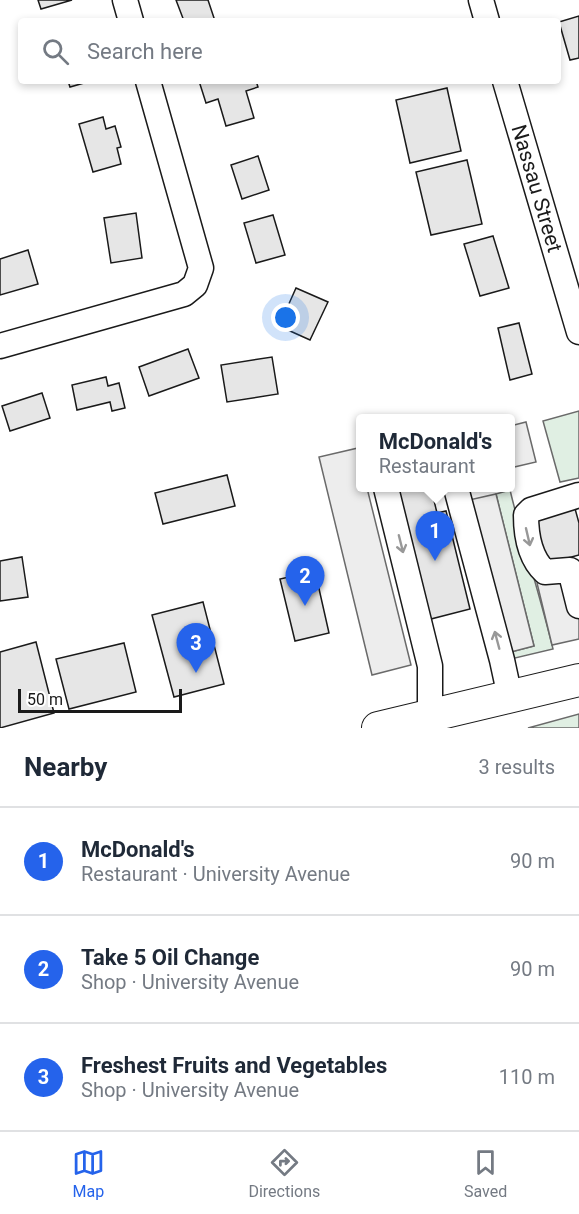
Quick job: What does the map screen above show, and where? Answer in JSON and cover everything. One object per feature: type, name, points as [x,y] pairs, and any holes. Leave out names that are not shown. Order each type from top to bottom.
[{"type":"main road","points":[[378,728],[579,680]]},
{"type":"street","points":[[125,0],[130,18]]},
{"type":"street","points":[[481,0],[486,18]]},
{"type":"street","points":[[0,346],[184,294],[195,285],[201,268],[149,84]]},
{"type":"street","name":"Nassau Street","points":[[506,84],[579,332]]},
{"type":"street","points":[[387,492],[430,666],[430,716]]},
{"type":"street","points":[[457,492],[510,697]]},
{"type":"street","points":[[579,495],[531,510],[526,515],[526,529],[536,563],[545,572],[570,570],[579,606]]},
{"type":"green space","points":[[579,411],[579,478],[560,482],[543,421]]},
{"type":"green space","points":[[511,492],[553,649],[511,659],[507,653],[534,646],[496,494]]},
{"type":"green space","points":[[579,714],[579,728],[528,728]]},
{"type":"shaded area","points":[[526,422],[536,462],[515,467],[515,425]]},
{"type":"shaded area","points":[[356,448],[356,492],[368,492],[411,665],[372,675],[319,457]]},
{"type":"shaded area","points":[[496,494],[534,646],[507,653],[469,500]]},
{"type":"shaded area","points":[[579,573],[579,639],[552,645],[537,583]]},
{"type":"building","points":[[38,0],[72,0],[41,9]]},
{"type":"building","points":[[176,0],[208,0],[214,18],[183,18]]},
{"type":"building","points":[[579,16],[579,58],[570,60],[561,21]]},
{"type":"building","points":[[200,84],[257,84],[258,87],[246,91],[254,118],[226,126],[218,99],[206,103]]},
{"type":"building","points":[[447,88],[461,151],[410,163],[396,100]]},
{"type":"building","points":[[103,117],[106,129],[115,126],[121,147],[117,148],[121,164],[93,172],[79,124]]},
{"type":"building","points":[[258,156],[269,190],[242,199],[231,165]]},
{"type":"building","points":[[467,160],[482,224],[431,235],[416,172]]},
{"type":"building","points":[[136,213],[142,258],[111,263],[104,218]]},
{"type":"building","points":[[273,215],[285,255],[256,263],[244,223]]},
{"type":"building","points":[[493,236],[509,288],[480,296],[464,244]]},
{"type":"building","points":[[28,250],[38,284],[0,295],[0,259]]},
{"type":"building","points":[[296,288],[328,302],[310,340],[279,326]]},
{"type":"building","points":[[519,323],[532,374],[510,380],[498,328]]},
{"type":"building","points":[[188,349],[199,378],[149,396],[139,367]]},
{"type":"building","points":[[272,357],[278,394],[227,402],[221,365]]},
{"type":"building","points":[[106,377],[108,386],[119,383],[125,408],[112,411],[110,402],[77,410],[72,385]]},
{"type":"building","points":[[42,393],[50,418],[10,431],[2,406]]},
{"type":"building","points":[[227,475],[235,506],[163,524],[155,493]]},
{"type":"building","points":[[395,492],[432,492],[437,513],[446,511],[470,609],[427,620]]},
{"type":"building","points":[[574,505],[579,523],[579,555],[545,564],[532,517]]},
{"type":"building","points":[[22,557],[28,597],[0,601],[0,561]]},
{"type":"building","points":[[315,571],[329,633],[295,641],[280,579]]},
{"type":"building","points":[[203,602],[224,684],[174,697],[152,615]]},
{"type":"building","points":[[36,642],[54,713],[0,728],[0,652]]},
{"type":"building","points":[[124,643],[136,692],[69,709],[56,659]]},
{"type":"place","name":"McDonald's","points":[[435,561]]},
{"type":"place","name":"Take 5 Oil Change","points":[[305,606]]},
{"type":"place","name":"Freshest Fruits and Vegetables","points":[[196,673]]}]
